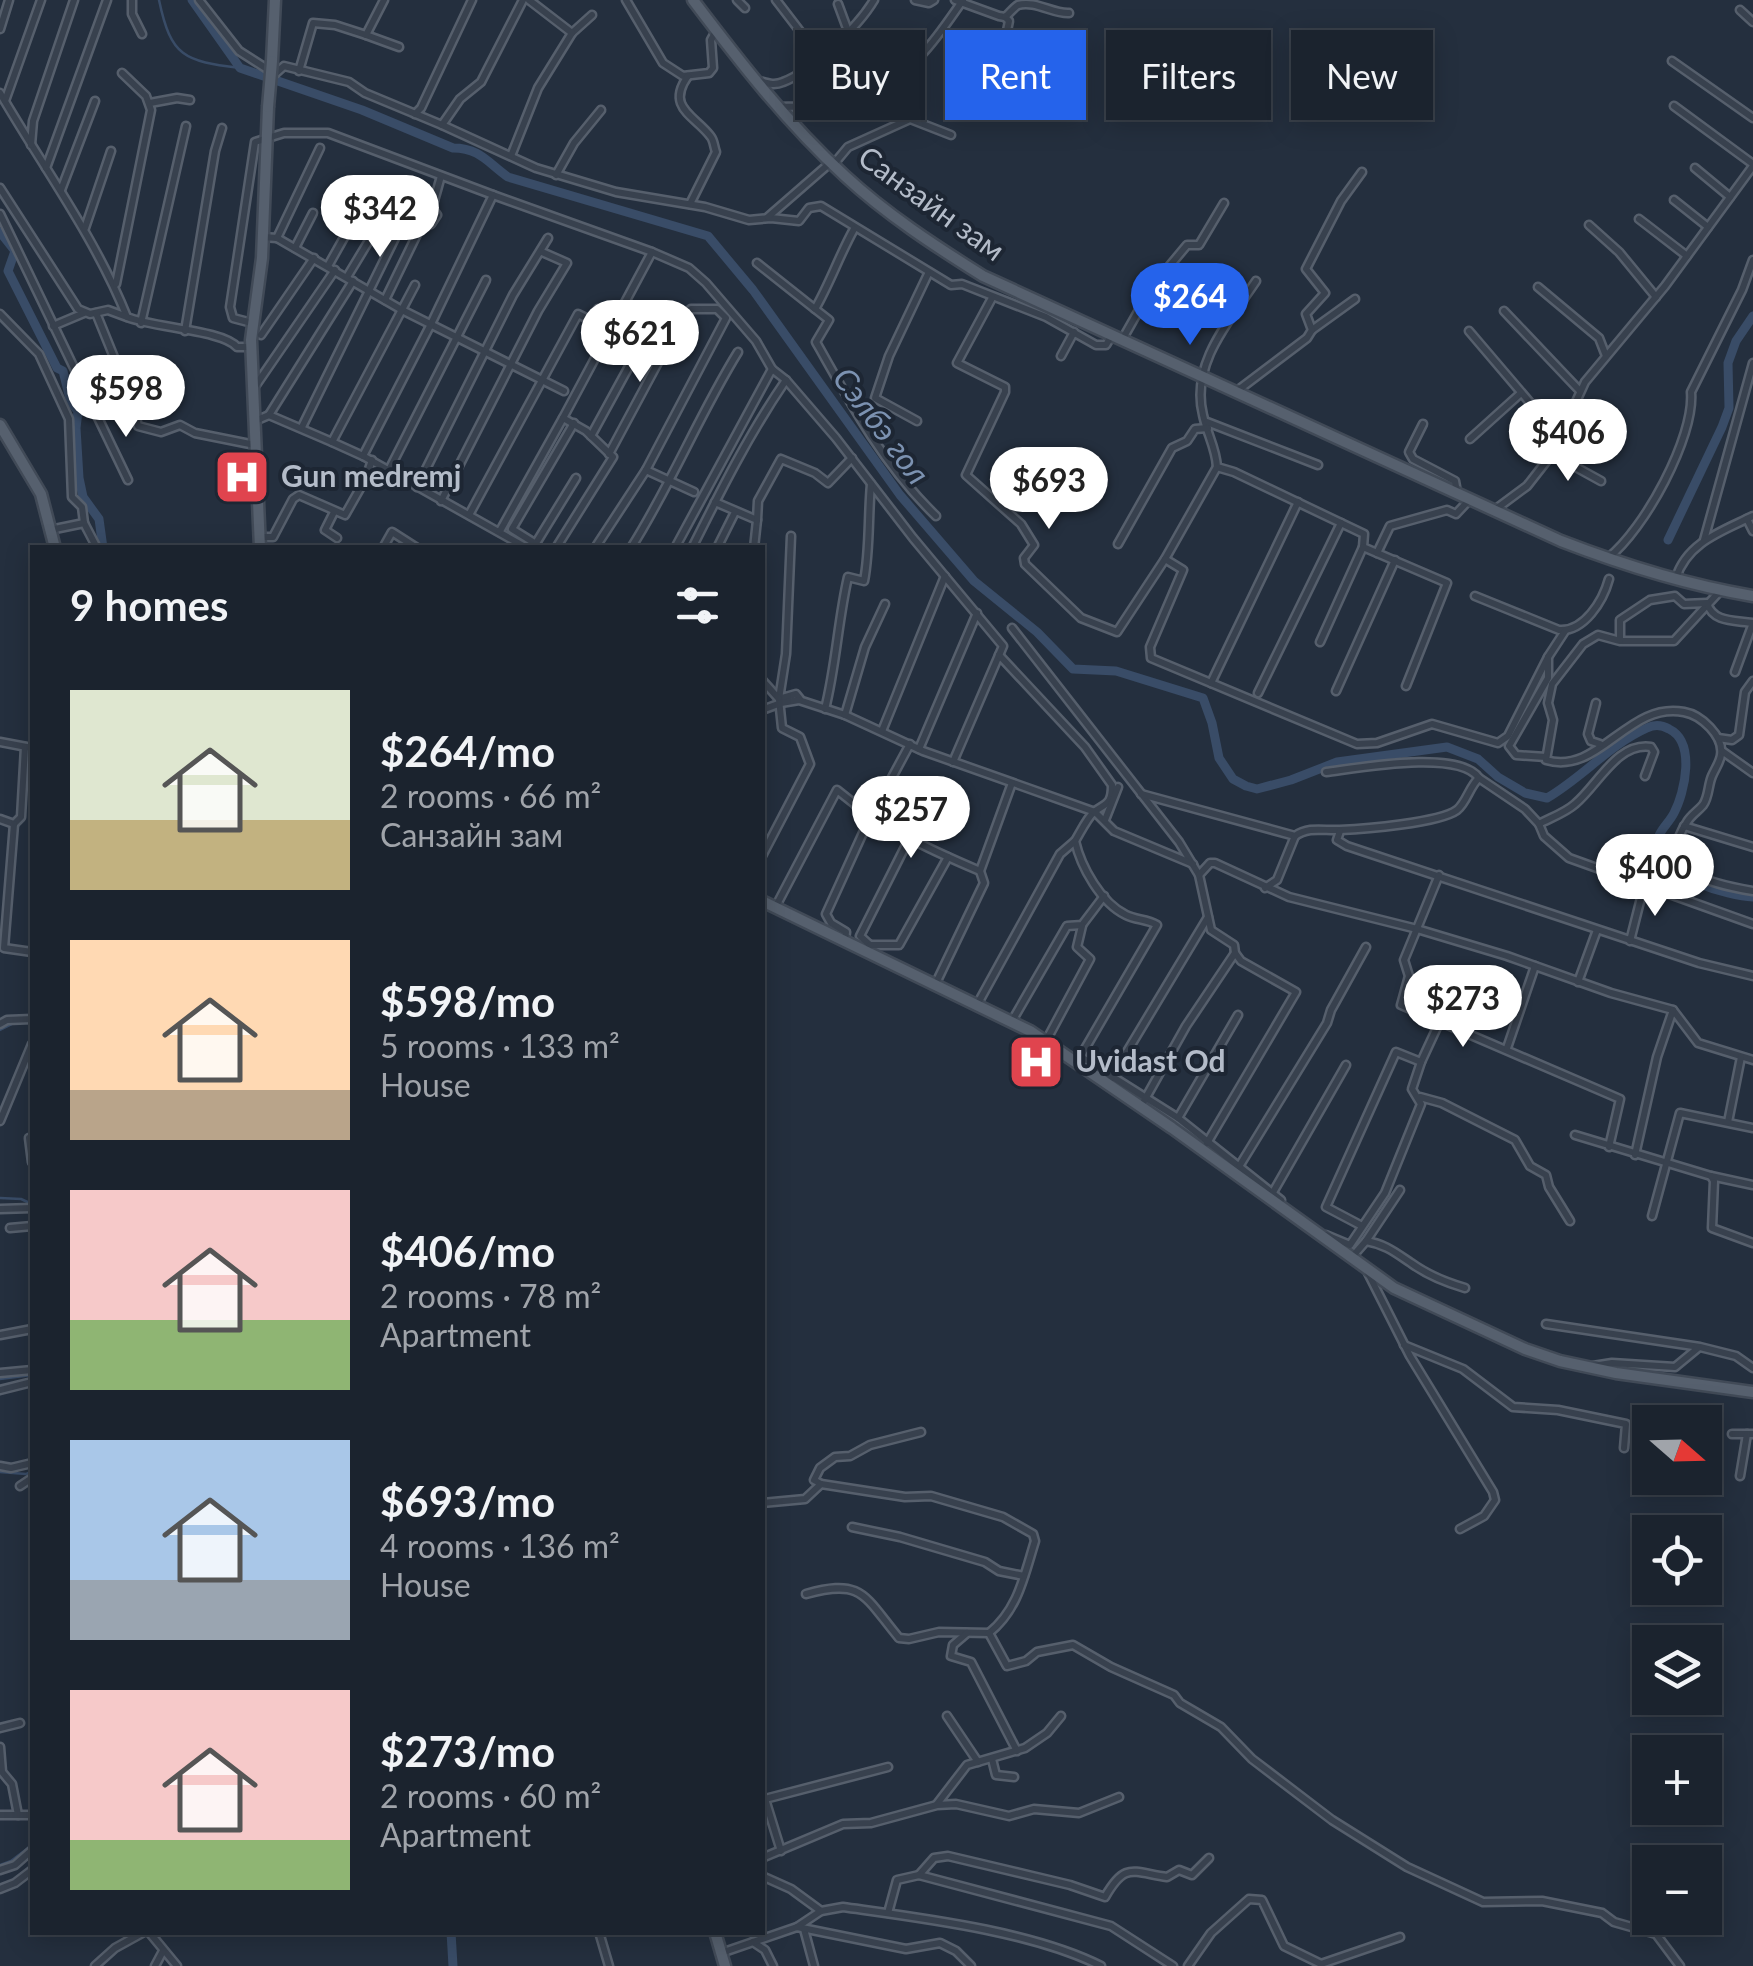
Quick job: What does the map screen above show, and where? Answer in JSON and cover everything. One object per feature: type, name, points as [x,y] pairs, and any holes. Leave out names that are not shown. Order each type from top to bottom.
[{"type":"main road","points":[[260,542],[251,347],[263,237],[275,0]]},
{"type":"main road","name":"Санзайн зам","points":[[693,0],[753,79],[832,164],[907,225],[982,276],[1607,559],[1753,596]]},
{"type":"main road","points":[[0,424],[41,494],[53,545]]},
{"type":"main road","points":[[765,903],[844,942],[868,949],[1079,1060],[1144,1102],[1368,1273],[1394,1288],[1525,1349],[1587,1368],[1753,1392]]},
{"type":"main road","points":[[716,1935],[725,1966]]},
{"type":"street","points":[[0,29],[9,0]]},
{"type":"street","points":[[5,101],[41,0]]},
{"type":"street","points":[[30,146],[33,120],[74,0]]},
{"type":"street","points":[[46,170],[107,0]]},
{"type":"street","points":[[132,0],[132,14],[142,34]]},
{"type":"street","points":[[199,0],[239,52],[275,74],[284,66],[348,82],[364,94],[556,175],[616,192],[690,204],[749,220],[798,221],[815,206],[928,274],[1046,317],[1104,346],[1117,337],[1187,245],[1199,245],[1224,203]]},
{"type":"street","points":[[366,35],[384,0]]},
{"type":"street","points":[[415,114],[472,0]]},
{"type":"street","points":[[442,125],[460,99],[482,82],[526,0],[572,33]]},
{"type":"street","points":[[626,0],[663,62],[683,76],[708,73],[713,68],[711,40],[716,31]]},
{"type":"street","points":[[737,0],[744,8]]},
{"type":"street","points":[[776,0],[800,30]]},
{"type":"street","points":[[850,30],[877,0]]},
{"type":"street","points":[[915,0],[934,0]]},
{"type":"street","points":[[778,108],[812,106],[844,88],[862,82],[874,87],[894,78],[923,56],[959,1],[1005,16],[1007,30]]},
{"type":"street","points":[[1005,16],[1019,4],[1045,3],[1062,14],[1069,12]]},
{"type":"street","points":[[838,4],[847,30]]},
{"type":"street","points":[[1740,10],[1753,22]]},
{"type":"street","points":[[511,156],[538,88],[572,33],[592,15]]},
{"type":"street","points":[[298,71],[313,23],[335,25],[399,47]]},
{"type":"street","points":[[1672,61],[1753,118]]},
{"type":"street","points":[[116,285],[145,154],[150,103],[122,73]]},
{"type":"street","points":[[753,79],[772,84],[795,74]]},
{"type":"street","points":[[689,75],[680,94],[685,113],[711,137],[716,152],[690,204]]},
{"type":"street","points":[[0,93],[116,285],[127,317]]},
{"type":"street","points":[[150,103],[190,100]]},
{"type":"street","points":[[60,192],[95,101]]},
{"type":"street","points":[[1495,510],[1527,486],[1552,454],[1580,392],[1753,165],[1674,106]]},
{"type":"street","points":[[556,175],[574,143],[601,110]]},
{"type":"street","points":[[766,218],[848,147],[910,119],[951,135]]},
{"type":"street","points":[[141,323],[186,126]]},
{"type":"street","points":[[185,331],[214,151],[222,128]]},
{"type":"street","points":[[252,323],[234,318],[230,306],[253,144],[297,132],[328,134],[688,268],[756,341],[772,369],[786,380],[852,458],[1002,644],[953,762]]},
{"type":"street","points":[[277,238],[320,148]]},
{"type":"street","points":[[84,229],[111,151]]},
{"type":"street","points":[[1695,168],[1730,197]]},
{"type":"street","points":[[1312,330],[1306,314],[1324,293],[1306,270],[1362,172]]},
{"type":"street","points":[[385,300],[422,226],[431,224],[437,215],[432,208],[441,176]]},
{"type":"street","points":[[0,188],[84,314]]},
{"type":"street","points":[[362,456],[492,195]]},
{"type":"street","points":[[1674,200],[1708,227]]},
{"type":"street","points":[[254,388],[332,268],[364,202]]},
{"type":"street","points":[[296,248],[313,213]]},
{"type":"street","points":[[0,214],[128,480]]},
{"type":"street","points":[[1639,219],[1687,256]]},
{"type":"street","points":[[255,420],[269,415],[379,224]]},
{"type":"street","points":[[1589,225],[1619,252],[1656,297]]},
{"type":"street","points":[[816,309],[828,289],[834,263],[854,229]]},
{"type":"street","points":[[263,237],[277,238],[402,310],[564,391]]},
{"type":"street","points":[[302,427],[394,238]]},
{"type":"street","points":[[417,487],[484,351],[548,238]]},
{"type":"street","points":[[442,500],[538,311],[567,264],[542,252]]},
{"type":"street","points":[[500,532],[652,252]]},
{"type":"street","points":[[261,335],[314,258]]},
{"type":"street","points":[[1607,559],[1624,545],[1664,481],[1693,408],[1691,392],[1753,260]]},
{"type":"street","points":[[757,263],[828,320],[816,342],[839,385],[908,489],[936,516]]},
{"type":"street","points":[[916,422],[874,398],[889,356],[928,274]]},
{"type":"street","points":[[388,470],[486,280]]},
{"type":"street","points":[[992,298],[957,363],[1005,387],[1006,392],[965,472],[1033,540],[1025,564],[1082,618],[1114,633],[1165,559],[1218,467],[1216,447],[1202,413],[1202,376],[1210,351],[1256,281]]},
{"type":"street","points":[[332,442],[415,285]]},
{"type":"street","points":[[1538,287],[1598,338],[1606,356]]},
{"type":"street","points":[[1237,392],[1355,299]]},
{"type":"street","points":[[469,516],[578,314],[590,320],[598,309]]},
{"type":"street","points":[[597,545],[646,470],[726,318],[717,309],[691,309],[683,316],[610,454]]},
{"type":"street","points":[[53,326],[108,310],[141,323],[226,337],[238,347],[251,347]]},
{"type":"street","points":[[1504,311],[1580,392]]},
{"type":"street","points":[[96,313],[138,426],[161,432],[180,425],[195,433],[256,445]]},
{"type":"street","points":[[0,314],[40,354],[69,419],[72,498],[82,507],[84,522],[96,545]]},
{"type":"street","points":[[631,316],[683,316]]},
{"type":"street","points":[[591,436],[656,317]]},
{"type":"street","points":[[1469,331],[1561,439]]},
{"type":"street","points":[[1060,356],[1074,332]]},
{"type":"street","points":[[633,545],[738,352]]},
{"type":"street","points":[[1704,540],[1753,363]]},
{"type":"street","points":[[677,545],[772,369]]},
{"type":"street","points":[[694,545],[754,426],[786,380]]},
{"type":"street","points":[[1470,438],[1520,393]]},
{"type":"street","points":[[1575,410],[1612,430]]},
{"type":"street","points":[[269,415],[372,460],[527,545]]},
{"type":"street","points":[[558,545],[612,460],[591,436],[564,418]]},
{"type":"street","points":[[528,545],[512,529],[574,423]]},
{"type":"street","points":[[1118,544],[1172,448],[1188,441],[1195,429],[1207,424],[1318,465]]},
{"type":"street","points":[[1423,424],[1409,452],[1413,459],[1446,473],[1455,481],[1456,492]]},
{"type":"street","points":[[1552,454],[1601,482]]},
{"type":"street","points":[[754,545],[758,501],[781,458],[816,473],[828,483],[852,458]]},
{"type":"street","points":[[260,542],[273,537],[299,495],[345,515],[372,460]]},
{"type":"street","points":[[1218,467],[1364,534],[1363,547],[1320,642]]},
{"type":"street","points":[[646,470],[694,492]]},
{"type":"street","points":[[530,545],[576,478]]},
{"type":"street","points":[[825,708],[848,577],[864,581],[871,483]]},
{"type":"street","points":[[1377,552],[1390,526],[1447,510],[1456,514],[1470,498]]},
{"type":"street","points":[[715,502],[756,520]]},
{"type":"street","points":[[1210,683],[1298,502]]},
{"type":"street","points":[[334,512],[325,530],[337,538]]},
{"type":"street","points":[[718,545],[735,512]]},
{"type":"street","points":[[693,514],[706,520]]},
{"type":"street","points":[[1676,578],[1685,558],[1704,540],[1750,518],[1753,531]]},
{"type":"street","points":[[50,530],[84,522]]},
{"type":"street","points":[[1258,693],[1341,523]]},
{"type":"street","points":[[385,545],[392,532],[412,545]]},
{"type":"street","points":[[765,850],[810,764],[800,736],[782,728],[780,701],[791,536]]},
{"type":"street","points":[[1363,547],[1448,583],[1406,686]]},
{"type":"street","points":[[1165,559],[1183,570],[1149,655],[1357,744],[1377,744],[1432,724],[1495,743],[1508,736],[1548,657],[1569,629],[1603,598],[1609,579]]},
{"type":"street","points":[[1336,691],[1394,560]]},
{"type":"street","points":[[882,731],[945,576]]},
{"type":"street","points":[[1721,590],[1674,640],[1620,641],[1598,634],[1582,644],[1552,684],[1548,703],[1553,720],[1546,760],[1562,765],[1586,758],[1641,716],[1685,712],[1704,722],[1718,738],[1722,752],[1704,804],[1684,826],[1676,849],[1692,874],[1712,884],[1753,890]]},
{"type":"street","points":[[1475,596],[1569,629],[1582,644]]},
{"type":"street","points":[[1620,641],[1620,620],[1650,600],[1675,596],[1684,604],[1706,604]]},
{"type":"street","points":[[845,715],[865,647],[885,604]]},
{"type":"street","points":[[1706,604],[1720,619],[1753,623],[1735,672]]},
{"type":"street","points":[[919,749],[976,612]]},
{"type":"street","points":[[1012,628],[1180,842],[1200,875],[1211,930],[1234,945],[1234,953],[1186,1026],[1144,1102],[1178,1118],[1240,1165],[1252,1180],[1316,1232],[1350,1245],[1393,1178],[1422,1104],[1412,1090],[1440,1021]]},
{"type":"street","points":[[999,656],[1085,747],[1106,776],[1112,795],[1100,816]]},
{"type":"street","points":[[1546,757],[1516,754],[1510,746],[1548,678],[1548,657]]},
{"type":"street","points":[[1718,738],[1732,740],[1739,735],[1745,692],[1753,682]]},
{"type":"street","points":[[765,684],[780,701]]},
{"type":"street","points":[[765,708],[796,694],[799,700],[845,715],[919,749],[1100,816],[1114,831],[1193,864]]},
{"type":"street","points":[[1596,703],[1588,734],[1590,741],[1602,744]]},
{"type":"street","points":[[0,742],[29,747],[21,818],[14,824],[4,948],[30,952]]},
{"type":"street","points":[[844,942],[846,932],[831,923],[826,914],[870,818],[910,744]]},
{"type":"street","points":[[1539,824],[1574,806],[1624,753],[1644,746],[1654,752],[1644,776]]},
{"type":"street","points":[[1722,752],[1753,773]]},
{"type":"street","points":[[1326,772],[1427,762],[1470,769],[1526,809],[1544,836],[1569,858],[1753,924]]},
{"type":"street","points":[[1265,888],[1276,880],[1295,836],[1308,829],[1404,824],[1451,812],[1462,804],[1479,778]]},
{"type":"street","points":[[935,985],[984,883],[980,871],[1012,783]]},
{"type":"street","points":[[977,1004],[1060,854],[1100,816],[1118,786]]},
{"type":"street","points":[[775,908],[837,790],[870,818],[980,871]]},
{"type":"street","points":[[1141,794],[1295,836]]},
{"type":"street","points":[[0,819],[14,824]]},
{"type":"street","points":[[1684,826],[1753,848]]},
{"type":"street","points":[[1341,830],[1337,837],[1341,844],[1630,941],[1753,976]]},
{"type":"street","points":[[909,839],[860,936],[868,949],[899,945],[948,857]]},
{"type":"street","points":[[1075,842],[1080,862],[1104,896],[1126,916],[1148,919],[1157,925],[1079,1060]]},
{"type":"street","points":[[1200,875],[1212,862],[1265,888],[1330,910],[1417,929],[1673,1010],[1698,1043],[1753,1060]]},
{"type":"street","points":[[1439,875],[1404,960],[1409,976],[1401,1005],[1620,1099],[1609,1148]]},
{"type":"street","points":[[1630,941],[1644,886]]},
{"type":"street","points":[[1046,1042],[1090,958],[1077,947],[1082,925],[1104,896]]},
{"type":"street","points":[[1109,1080],[1208,917]]},
{"type":"street","points":[[1012,1022],[1067,926],[1082,925]]},
{"type":"street","points":[[1578,982],[1597,930]]},
{"type":"street","points":[[1240,1165],[1328,1023],[1331,1010],[1366,947]]},
{"type":"street","points":[[1207,1143],[1296,992],[1234,953]]},
{"type":"street","points":[[1508,1048],[1536,966]]},
{"type":"street","points":[[1634,1155],[1657,1057],[1673,1010]]},
{"type":"street","points":[[1178,1118],[1238,1015]]},
{"type":"street","points":[[0,1024],[7,1020],[30,1020]]},
{"type":"street","points":[[0,1121],[30,1049]]},
{"type":"street","points":[[1362,1226],[1326,1207],[1396,1052],[1421,1062]]},
{"type":"street","points":[[1728,1122],[1742,1057]]},
{"type":"street","points":[[1272,1194],[1346,1065]]},
{"type":"street","points":[[1418,1097],[1442,1103],[1515,1140],[1530,1166],[1546,1175],[1570,1221]]},
{"type":"street","points":[[1652,1216],[1680,1113],[1753,1128]]},
{"type":"street","points":[[1574,1135],[1634,1155],[1753,1185]]},
{"type":"street","points":[[28,1138],[30,1150]]},
{"type":"street","points":[[1712,1176],[1712,1228],[1753,1244]]},
{"type":"street","points":[[1352,1258],[1400,1190]]},
{"type":"street","points":[[0,1210],[30,1208]]},
{"type":"street","points":[[10,1228],[30,1226]]},
{"type":"street","points":[[1366,1242],[1378,1243],[1428,1272],[1466,1288]]},
{"type":"street","points":[[1368,1273],[1404,1345],[1493,1492],[1494,1500],[1484,1516],[1460,1529]]},
{"type":"street","points":[[1546,1324],[1700,1347],[1736,1356],[1753,1368]]},
{"type":"street","points":[[0,1335],[30,1329]]},
{"type":"street","points":[[1404,1345],[1463,1368],[1513,1407],[1558,1410],[1626,1424],[1624,1448]]},
{"type":"street","points":[[1587,1368],[1612,1363],[1675,1367],[1700,1347]]},
{"type":"street","points":[[0,1373],[30,1370]]},
{"type":"street","points":[[0,1390],[30,1382]]},
{"type":"street","points":[[806,1594],[844,1585],[856,1590],[899,1638],[939,1632],[989,1633],[1002,1623],[1015,1604],[1035,1538],[1003,1516],[931,1496],[906,1498],[814,1480],[820,1468],[835,1457],[850,1456],[870,1445],[921,1432]]},
{"type":"street","points":[[1732,1434],[1750,1434],[1740,1476]]},
{"type":"street","points":[[0,1466],[30,1463]]},
{"type":"street","points":[[20,1486],[30,1479]]},
{"type":"street","points":[[765,1503],[805,1499],[821,1484]]},
{"type":"street","points":[[852,1528],[900,1537],[985,1562],[999,1572],[1024,1576]]},
{"type":"street","points":[[967,1633],[953,1645],[950,1656],[972,1662],[1016,1751]]},
{"type":"street","points":[[989,1633],[1007,1666],[1026,1661],[1037,1652],[1073,1645],[1174,1695],[1180,1703],[1221,1728],[1252,1760],[1332,1820],[1407,1867],[1467,1896],[1493,1903],[1542,1901],[1602,1913],[1614,1922],[1656,1934],[1680,1966]]},
{"type":"street","points":[[947,1716],[978,1762]]},
{"type":"street","points":[[936,1806],[967,1765],[1016,1751],[1047,1732],[1060,1716]]},
{"type":"street","points":[[0,1728],[20,1723]]},
{"type":"street","points":[[0,1747],[2,1772],[12,1784],[18,1814]]},
{"type":"street","points":[[992,1759],[996,1775],[1014,1777]]},
{"type":"street","points":[[765,1795],[888,1767]]},
{"type":"street","points":[[765,1857],[843,1824],[871,1823],[936,1806],[956,1804],[1010,1816],[1034,1808],[1079,1813],[1119,1798]]},
{"type":"street","points":[[765,1799],[780,1852]]},
{"type":"street","points":[[0,1815],[30,1815]]},
{"type":"street","points":[[0,1870],[15,1865],[30,1852]]},
{"type":"street","points":[[918,1875],[934,1858],[948,1856],[1106,1897],[1122,1872],[1167,1877],[1178,1870],[1192,1875],[1209,1858]]},
{"type":"street","points":[[0,1889],[30,1872]]},
{"type":"street","points":[[888,1913],[897,1880],[918,1875],[1111,1926],[1173,1966]]},
{"type":"street","points":[[765,1877],[791,1889],[821,1911]]},
{"type":"street","points":[[1188,1966],[1211,1933],[1248,1899],[1262,1900],[1289,1951],[1321,1964],[1400,1936]]},
{"type":"street","points":[[800,1928],[821,1911],[842,1906],[1010,1937],[1082,1956],[1101,1966]]},
{"type":"street","points":[[800,1928],[814,1966]]},
{"type":"street","points":[[720,1952],[800,1928],[906,1948],[940,1943],[956,1951],[971,1966]]},
{"type":"street","points":[[95,1966],[115,1948],[140,1935]]},
{"type":"street","points":[[149,1935],[177,1966]]},
{"type":"street","points":[[601,1935],[609,1966]]},
{"type":"street","points":[[752,1941],[765,1950],[773,1966]]},
{"type":"street","points":[[155,1966],[163,1951]]},
{"type":"waterway","points":[[159,0],[169,34],[183,53],[205,62],[240,68]]},
{"type":"waterway","name":"Сэлбэ гол","points":[[192,0],[240,68],[470,151],[508,177],[708,236],[753,290],[900,495],[974,581],[1037,632],[1073,669],[1116,671],[1203,698],[1219,758],[1233,779],[1257,789],[1337,762],[1447,747],[1478,759],[1525,793],[1547,798],[1620,743],[1650,727],[1661,726],[1677,735],[1683,745],[1686,768],[1678,804],[1658,837],[1660,857],[1669,867],[1696,882],[1753,897]]},
{"type":"waterway","points":[[0,232],[15,251],[8,271],[57,368],[63,371],[71,403],[78,411],[79,478],[83,497],[99,519],[103,545]]},
{"type":"waterway","points":[[1668,540],[1722,427],[1729,408],[1728,363],[1736,341],[1753,316]]},
{"type":"waterway","points":[[0,1030],[16,1022]]},
{"type":"waterway","points":[[0,1198],[30,1203]]},
{"type":"waterway","points":[[0,1379],[30,1375]]},
{"type":"waterway","points":[[0,1472],[30,1472]]},
{"type":"waterway","points":[[0,1865],[30,1847]]},
{"type":"waterway","points":[[451,1935],[453,1966]]},
{"type":"place","name":"Gun medremj","points":[[242,477]]},
{"type":"place","name":"Uvidast Od","points":[[1036,1062]]}]
